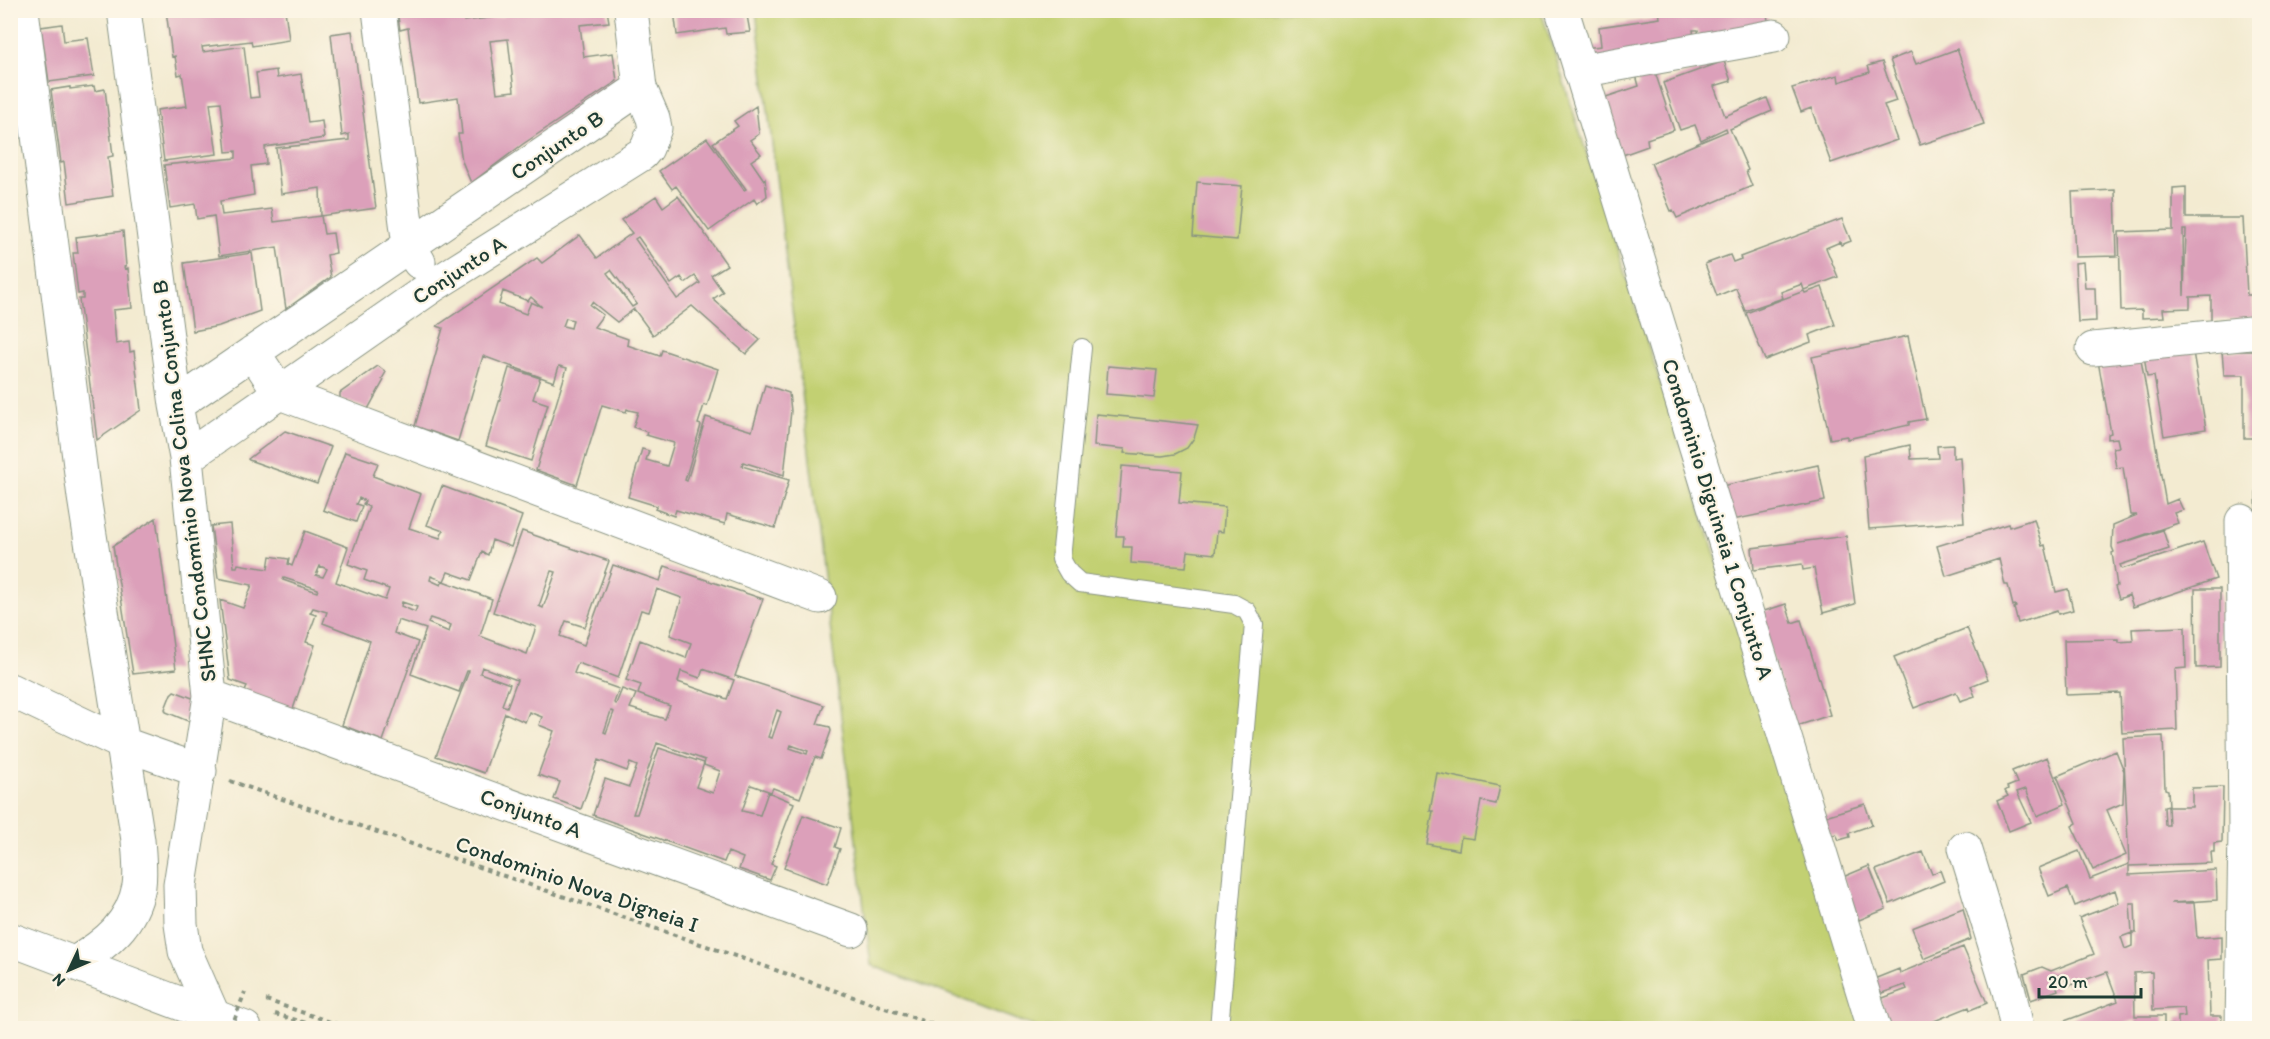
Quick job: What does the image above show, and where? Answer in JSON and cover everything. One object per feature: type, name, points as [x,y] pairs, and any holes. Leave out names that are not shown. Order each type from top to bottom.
[{"type":"main road","points":[[22,10],[84,497],[138,840],[139,885],[132,911],[118,932],[102,946],[75,963]]},
{"type":"main road","name":"SHNC Condomínio Nova Colina Conjunto B","points":[[124,10],[176,405],[186,458],[210,696],[200,771],[180,885],[181,924],[185,951],[194,974],[242,1016]]},
{"type":"main road","points":[[379,10],[409,246],[434,285]]},
{"type":"main road","points":[[631,10],[640,88]]},
{"type":"main road","name":"Condominio Diguineia 1 Conjunto A","points":[[1562,10],[1874,1029]]},
{"type":"main road","points":[[1580,71],[1774,36]]},
{"type":"main road","name":"Conjunto B","points":[[176,405],[640,88]]},
{"type":"main road","name":"Conjunto A","points":[[186,458],[434,285],[642,154],[655,128],[640,88]]},
{"type":"main road","points":[[2093,349],[2259,332]]},
{"type":"main road","points":[[253,352],[280,393],[820,597]]},
{"type":"main road","points":[[2242,521],[2245,828],[2242,1029]]},
{"type":"main road","points":[[10,690],[124,744],[200,771]]},
{"type":"main road","name":"Conjunto A","points":[[210,696],[851,930]]},
{"type":"main road","points":[[138,840],[187,845]]},
{"type":"main road","points":[[1965,848],[2008,991],[2017,1029]]},
{"type":"main road","points":[[10,939],[75,963],[242,1016]]},
{"type":"lane","points":[[1082,348],[1061,559],[1069,573],[1080,583],[1234,604],[1247,611],[1254,624],[1219,1029]]},
{"type":"path","name":"Condominio Nova Digneia I","points":[[200,771],[944,1029]]},
{"type":"path","points":[[194,974],[255,996]]},
{"type":"path","points":[[245,992],[242,1016],[324,1029]]},
{"type":"path","points":[[265,999],[348,1029]]},
{"type":"green space","points":[[756,11],[1541,11],[1867,1028],[1038,1028],[871,965]]},
{"type":"building","points":[[166,10],[285,10],[289,40],[252,46],[251,41],[202,47],[203,52],[244,46],[250,98],[259,97],[256,73],[276,70],[277,78],[301,74],[308,123],[322,121],[324,138],[265,147],[266,164],[251,166],[254,195],[220,201],[222,215],[272,209],[274,222],[321,216],[324,234],[333,233],[336,253],[327,255],[331,277],[286,309],[277,247],[219,256],[214,216],[197,219],[195,204],[170,208],[164,165],[236,158],[236,151],[226,152],[221,102],[210,103],[217,154],[164,161],[157,110],[187,106],[182,74],[178,75],[175,56],[172,57]]},
{"type":"building","points":[[397,10],[463,10],[464,21],[505,16],[504,10],[531,10],[531,13],[547,10],[607,10],[609,22],[580,25],[584,57],[613,53],[617,81],[523,144],[471,183],[462,161],[458,134],[462,134],[458,97],[418,103],[408,28],[400,30]],"holes":[[[508,39],[514,91],[497,93],[490,41]]]},
{"type":"building","points":[[674,10],[746,10],[750,32],[726,34],[725,28],[677,35]]},
{"type":"building","points":[[1659,10],[1767,10],[1769,37],[1701,47],[1698,30],[1693,30],[1695,47],[1590,66],[1584,48],[1601,46],[1599,27],[1660,18]]},
{"type":"building","points":[[62,24],[64,41],[88,38],[94,76],[49,82],[41,27]]},
{"type":"building","points":[[352,31],[376,208],[321,216],[320,188],[281,194],[276,148],[349,140],[349,134],[342,136],[331,34]]},
{"type":"building","points":[[1957,49],[1984,124],[1920,145],[1890,60],[1911,52],[1916,64]]},
{"type":"building","points":[[1724,61],[1731,81],[1714,86],[1725,116],[1767,98],[1772,111],[1730,129],[1748,170],[1746,171],[1752,186],[1677,218],[1673,210],[1671,211],[1651,163],[1727,131],[1726,128],[1701,140],[1695,125],[1680,130],[1663,83]]},
{"type":"building","points":[[1882,62],[1896,101],[1884,105],[1897,140],[1831,163],[1811,108],[1801,112],[1792,88],[1838,75],[1839,82],[1870,72],[1868,66]]},
{"type":"building","points":[[1655,72],[1674,130],[1647,139],[1648,146],[1617,157],[1600,99],[1639,86],[1636,75]]},
{"type":"building","points":[[94,86],[95,91],[105,89],[113,156],[108,157],[113,196],[69,203],[51,90]]},
{"type":"building","points":[[756,106],[759,134],[750,140],[761,154],[751,161],[765,179],[767,196],[757,204],[754,199],[709,231],[676,186],[672,189],[659,171],[707,138],[744,190],[746,189],[713,143],[738,126],[734,121]]},
{"type":"building","points":[[1197,182],[1242,186],[1237,240],[1193,236]]},
{"type":"building","points":[[2186,187],[2186,218],[2243,218],[2247,295],[2252,295],[2254,318],[2211,320],[2211,296],[2190,297],[2190,308],[2163,309],[2164,317],[2142,318],[2142,310],[2121,311],[2119,232],[2173,230],[2173,188]],"holes":[[[2183,230],[2186,230],[2184,296]]]},
{"type":"building","points":[[2115,190],[2117,256],[2075,257],[2072,192]]},
{"type":"building","points":[[656,196],[663,207],[678,196],[727,265],[711,275],[723,292],[713,299],[760,340],[746,354],[692,306],[653,335],[634,309],[617,322],[592,302],[590,305],[603,315],[594,327],[628,339],[627,345],[660,356],[662,350],[718,369],[707,406],[704,405],[698,424],[701,425],[685,480],[687,481],[706,417],[752,431],[765,385],[789,393],[791,411],[784,475],[743,462],[742,466],[789,480],[775,528],[727,514],[725,524],[676,510],[674,516],[655,509],[657,506],[628,497],[642,449],[649,451],[646,460],[667,466],[674,443],[646,435],[647,432],[633,427],[638,412],[627,409],[626,412],[602,405],[577,485],[536,470],[567,368],[559,366],[554,382],[483,356],[458,441],[415,426],[443,328],[437,326],[537,258],[542,263],[580,235],[597,258],[632,233],[621,220]],"holes":[[[638,237],[671,284],[681,277],[685,283],[695,276],[700,283],[677,299],[635,239]],[[611,270],[637,304],[632,307],[607,273]],[[503,291],[528,301],[531,297],[542,307],[531,302],[526,314],[499,304]],[[566,318],[573,320],[571,328],[563,326]]]},
{"type":"building","points":[[1842,219],[1851,241],[1841,245],[1840,242],[1826,248],[1838,277],[1804,290],[1802,284],[1781,292],[1783,298],[1745,311],[1736,288],[1717,296],[1705,264],[1730,255],[1733,262],[1741,259],[1740,257]]},
{"type":"building","points":[[123,231],[126,266],[124,267],[128,268],[132,308],[113,310],[116,344],[129,342],[130,352],[134,351],[141,410],[97,440],[79,299],[83,299],[83,293],[78,294],[73,253],[78,253],[76,237]]},
{"type":"building","points":[[252,253],[260,311],[219,326],[193,331],[184,263]]},
{"type":"building","points":[[2083,262],[2085,288],[2095,288],[2096,321],[2078,322],[2075,263]]},
{"type":"building","points":[[1822,287],[1835,325],[1809,335],[1811,342],[1765,360],[1746,313],[1804,291],[1805,293]]},
{"type":"building","points":[[1908,336],[1926,419],[1847,439],[1847,436],[1830,439],[1812,357]]},
{"type":"building","points":[[2222,351],[2259,351],[2259,438],[2244,438],[2244,375],[2224,375]]},
{"type":"building","points":[[2193,352],[2206,429],[2164,436],[2154,376],[2147,377],[2144,354]]},
{"type":"building","points":[[2140,354],[2166,504],[2178,499],[2183,510],[2174,513],[2178,523],[2118,544],[2163,530],[2169,549],[2120,565],[2122,569],[2203,542],[2216,579],[2133,607],[2129,595],[2119,599],[2115,587],[2117,586],[2112,547],[2113,525],[2137,515],[2130,515],[2123,467],[2116,468],[2113,448],[2119,447],[2117,438],[2108,439],[2108,434],[2111,433],[2098,361]]},
{"type":"building","points":[[378,366],[386,372],[368,409],[340,399],[340,393]]},
{"type":"building","points":[[1108,366],[1157,370],[1154,398],[1106,394]]},
{"type":"building","points":[[509,368],[540,378],[533,399],[548,404],[531,461],[486,446]]},
{"type":"building","points":[[1096,414],[1198,425],[1194,438],[1187,448],[1175,454],[1162,456],[1124,453],[1125,449],[1094,446]]},
{"type":"building","points":[[285,431],[331,447],[317,484],[248,459]]},
{"type":"building","points":[[1910,445],[1911,459],[1938,458],[1937,446],[1953,445],[1953,458],[1960,457],[1964,522],[1869,529],[1863,455]]},
{"type":"building","points":[[345,452],[378,463],[373,476],[421,494],[409,528],[440,538],[443,531],[427,525],[442,486],[522,516],[511,547],[492,540],[488,555],[482,552],[471,580],[448,572],[444,581],[431,576],[430,580],[441,585],[443,581],[492,599],[480,636],[527,654],[536,627],[493,612],[522,531],[609,561],[585,627],[566,621],[560,636],[584,645],[613,565],[660,581],[665,566],[763,599],[735,676],[824,705],[817,724],[830,727],[831,731],[821,759],[815,757],[800,798],[773,788],[771,792],[751,785],[742,811],[760,815],[768,792],[794,803],[771,864],[776,866],[770,880],[739,869],[743,858],[728,852],[724,862],[593,815],[605,779],[629,787],[637,766],[630,763],[627,771],[598,760],[581,809],[554,799],[560,782],[538,775],[554,731],[539,725],[542,717],[529,712],[525,722],[505,713],[484,773],[436,756],[469,671],[467,671],[459,692],[411,674],[426,629],[398,620],[394,633],[418,642],[383,741],[342,725],[370,641],[323,623],[327,612],[313,608],[310,613],[316,615],[306,642],[315,645],[293,709],[245,692],[247,686],[230,680],[220,600],[243,608],[252,585],[218,578],[211,526],[230,524],[234,567],[238,564],[268,569],[270,556],[289,559],[288,564],[292,566],[305,531],[348,547],[336,582],[385,600],[389,589],[364,580],[367,571],[348,564],[369,507],[363,504],[365,501],[359,498],[356,504],[362,506],[356,522],[323,510]],"holes":[[[320,566],[327,569],[323,577],[316,575]],[[551,571],[556,572],[543,608],[539,606]],[[284,578],[318,589],[317,592],[283,580]],[[657,589],[682,598],[670,635],[691,643],[686,658],[640,640],[626,680],[641,685],[638,694],[670,706],[665,719],[630,708],[636,694],[622,689],[616,704],[614,703],[619,689],[574,673],[578,663],[618,678],[641,610],[649,612]],[[402,602],[417,607],[415,612],[401,606]],[[430,618],[451,625],[449,632],[428,623]],[[482,667],[517,680],[507,707],[502,705],[510,684],[480,673]],[[703,669],[734,680],[727,699],[678,682],[681,671],[700,678]],[[777,710],[781,712],[772,738],[768,737]],[[611,711],[614,712],[606,733],[604,732]],[[657,743],[705,760],[704,765],[720,771],[713,793],[696,787],[704,763],[659,748],[637,814],[633,814]],[[791,745],[808,751],[807,754],[790,748]]]},
{"type":"building","points":[[1818,465],[1825,501],[1728,521],[1717,487]]},
{"type":"building","points":[[1122,466],[1182,471],[1179,503],[1225,507],[1223,532],[1217,531],[1215,554],[1188,551],[1186,567],[1131,563],[1132,547],[1123,547],[1124,536],[1116,536]]},
{"type":"building","points":[[2256,492],[2259,492],[2259,542],[2257,541]]},
{"type":"building","points":[[156,518],[176,669],[133,674],[113,546]]},
{"type":"building","points":[[2034,519],[2042,546],[2045,545],[2056,592],[2068,589],[2073,610],[2058,614],[2057,611],[2018,623],[2014,608],[2016,607],[2013,606],[2008,585],[2005,585],[1999,559],[1946,576],[1937,546],[2008,524],[2009,527]]},
{"type":"building","points":[[1846,536],[1855,604],[1823,613],[1814,568],[1803,570],[1802,564],[1754,570],[1752,548]]},
{"type":"building","points":[[2195,589],[2220,589],[2220,667],[2196,668]]},
{"type":"building","points":[[1786,604],[1792,623],[1801,620],[1830,715],[1794,727],[1758,613]]},
{"type":"building","points":[[2185,627],[2186,668],[2175,669],[2177,730],[2122,733],[2120,693],[2066,695],[2064,640],[2133,641],[2132,629]]},
{"type":"building","points":[[1967,628],[1988,679],[1971,686],[1975,696],[1960,701],[1956,692],[1914,708],[1894,657]]},
{"type":"building","points":[[174,691],[203,702],[195,724],[166,712],[165,709]]},
{"type":"building","points":[[2163,736],[2165,789],[2168,790],[2169,806],[2164,807],[2165,825],[2169,825],[2168,807],[2192,807],[2192,788],[2223,787],[2222,842],[2214,843],[2214,852],[2211,852],[2212,863],[2129,866],[2129,875],[2216,870],[2217,900],[2171,903],[2194,903],[2197,938],[2222,936],[2222,959],[2208,960],[2210,1016],[2222,1016],[2221,1028],[2178,1028],[2178,1017],[2185,1016],[2184,1008],[2153,1010],[2152,972],[2134,973],[2135,1016],[2164,1016],[2164,1025],[2172,1025],[2172,1028],[2136,1028],[2136,1020],[2112,1028],[2055,1028],[2054,1025],[2118,1001],[2107,972],[2068,986],[2063,974],[2053,977],[2058,990],[2031,1000],[2024,974],[2042,967],[2051,971],[2094,954],[2079,918],[2119,903],[2115,890],[2075,906],[2068,888],[2049,896],[2038,868],[2079,851],[2090,879],[2129,864],[2123,738]],"holes":[[[2130,903],[2135,903],[2136,933],[2132,933]],[[2132,933],[2132,946],[2125,949],[2121,937]]]},
{"type":"building","points":[[2116,751],[2124,771],[2123,803],[2107,810],[2126,855],[2093,870],[2072,826],[2077,823],[2057,776]]},
{"type":"building","points":[[2047,757],[2065,804],[2037,816],[2026,789],[2017,792],[2031,822],[2009,831],[1997,801],[2008,796],[2005,791],[2007,787],[2017,783],[2012,771]]},
{"type":"building","points":[[1437,773],[1500,786],[1496,804],[1481,801],[1474,839],[1461,837],[1459,850],[1427,844]]},
{"type":"building","points":[[1865,804],[1872,825],[1849,833],[1850,837],[1839,840],[1836,834],[1831,836],[1822,817]]},
{"type":"building","points":[[803,815],[841,828],[835,847],[840,849],[827,884],[784,868]]},
{"type":"building","points":[[1923,852],[1932,874],[1940,870],[1944,881],[1890,904],[1876,870]]},
{"type":"building","points":[[1869,866],[1886,909],[1859,920],[1843,877]]},
{"type":"building","points":[[1963,908],[1971,939],[1924,959],[1912,928]]},
{"type":"building","points":[[1963,947],[1987,1003],[1970,1010],[1969,1007],[1922,1026],[1923,1028],[1889,1028],[1880,999],[1907,989],[1905,985],[1879,994],[1874,979],[1899,969],[1900,973]]}]
